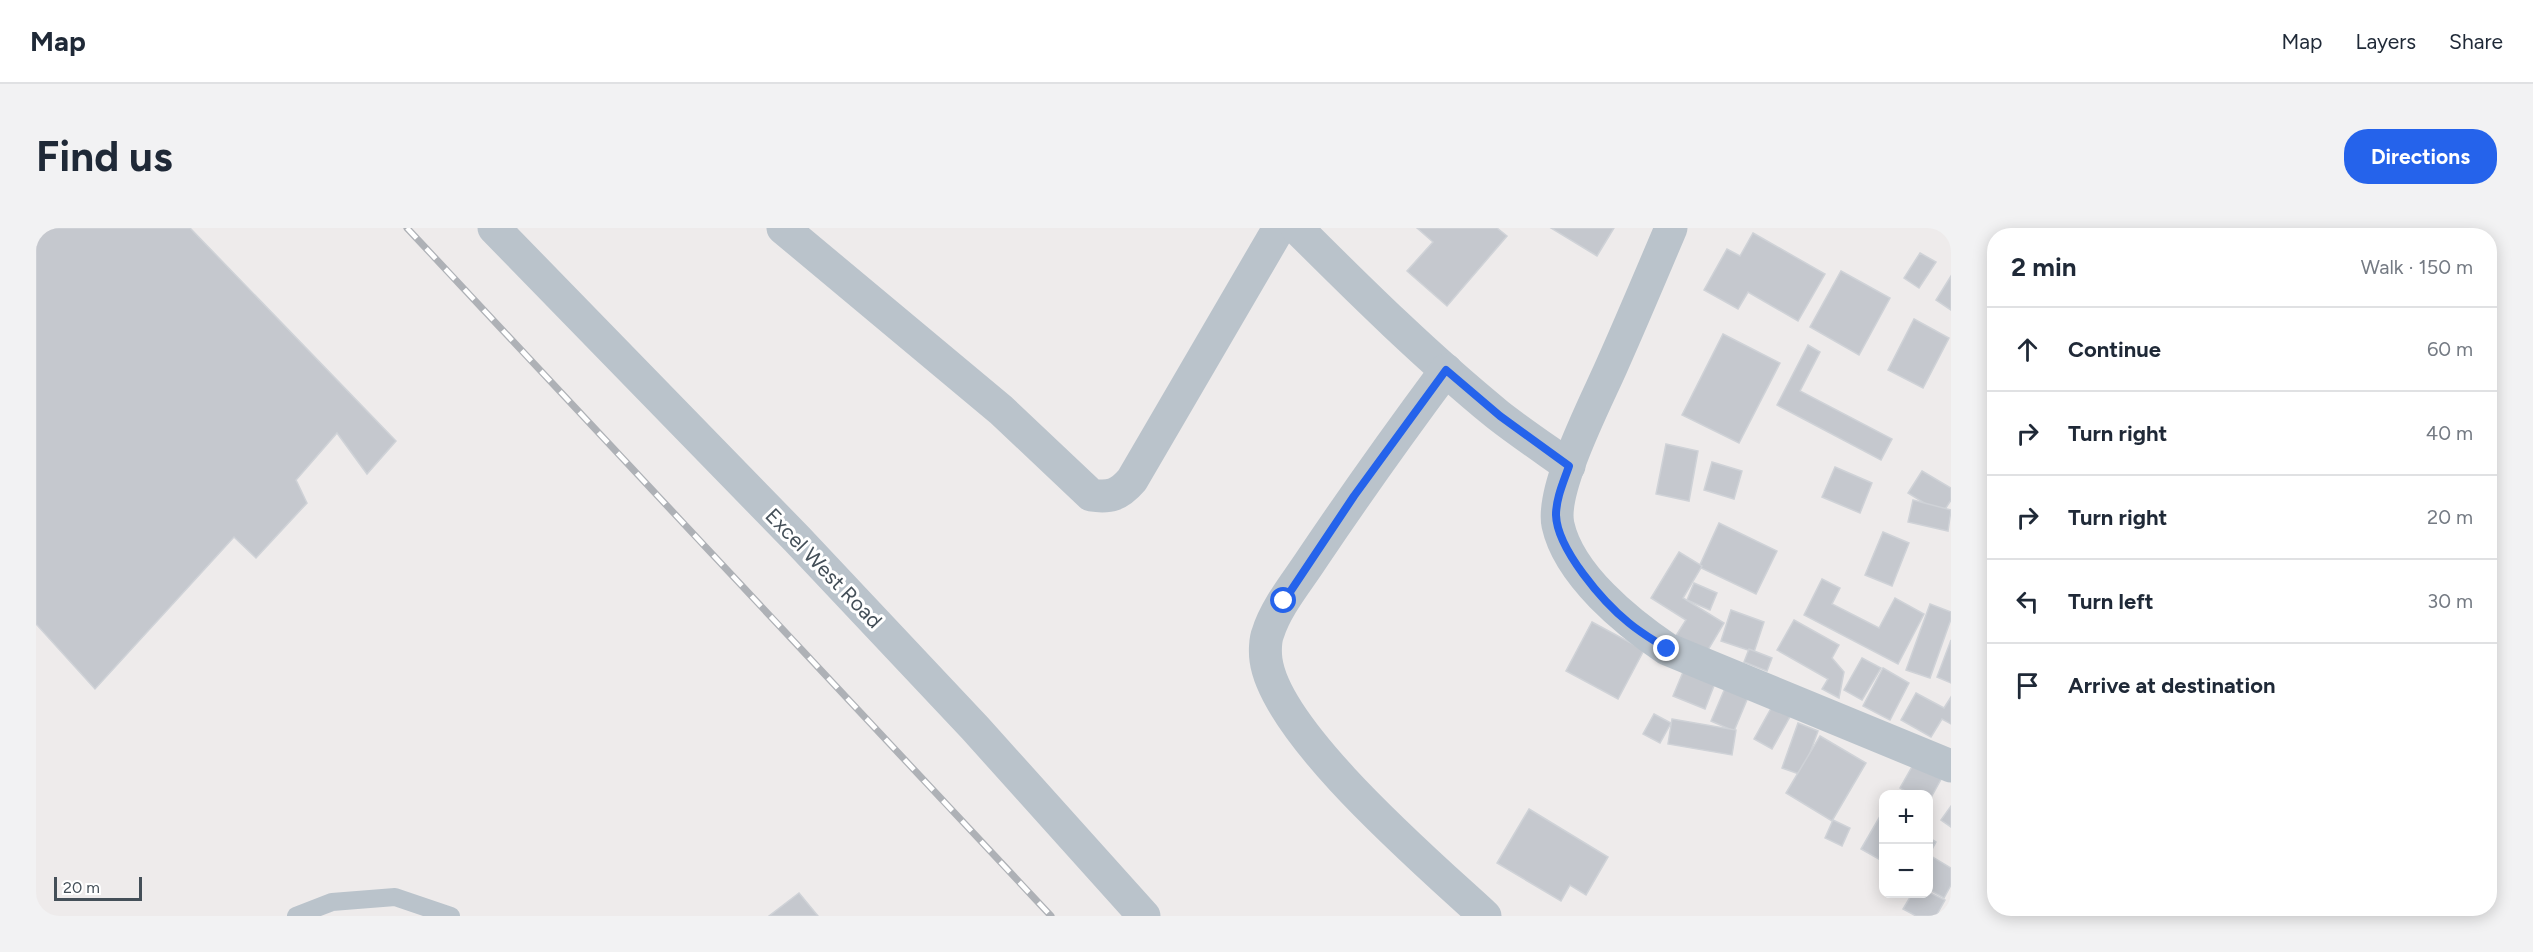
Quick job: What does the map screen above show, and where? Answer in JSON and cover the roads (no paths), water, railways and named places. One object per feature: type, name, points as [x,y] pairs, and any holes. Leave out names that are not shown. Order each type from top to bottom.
[{"type":"street","name":"Excel West Road","points":[[494,228],[805,547],[975,728],[1144,916]]},
{"type":"street","points":[[783,228],[1001,410],[1091,495],[1108,498],[1122,491],[1132,480],[1279,228]]},
{"type":"street","points":[[1297,228],[1380,311],[1446,370],[1500,416],[1569,466]]},
{"type":"street","points":[[1671,228],[1569,466],[1556,515],[1563,541],[1576,563],[1612,608],[1630,624],[1667,649],[1951,766]]},
{"type":"street","points":[[1446,370],[1354,496],[1284,601],[1267,634],[1266,660],[1275,687],[1292,715],[1345,782],[1422,860],[1485,916]]},
{"type":"lane","points":[[296,916],[332,902],[395,897],[451,916]]},
{"type":"railway","points":[[407,228],[1051,916]]}]
